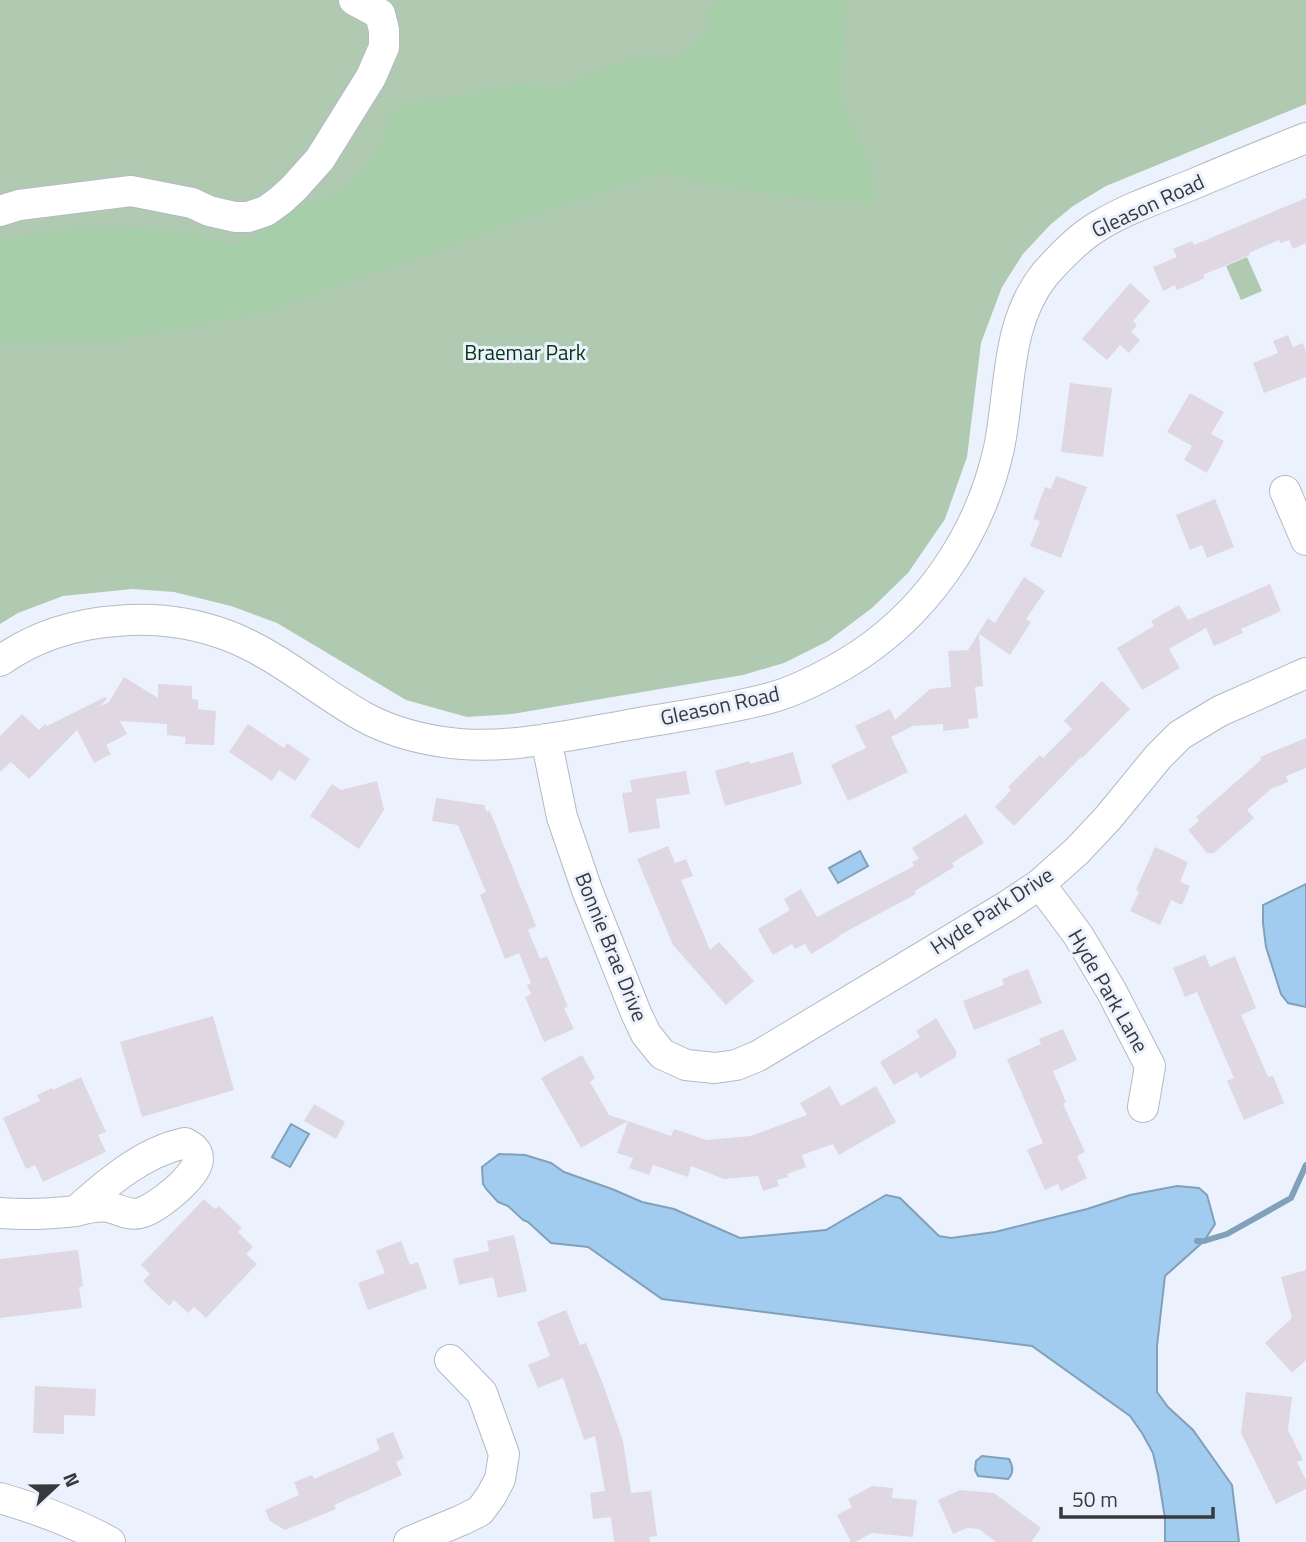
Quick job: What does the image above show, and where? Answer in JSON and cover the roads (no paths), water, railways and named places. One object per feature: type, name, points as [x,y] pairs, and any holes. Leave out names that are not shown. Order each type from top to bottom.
[{"type":"street","points":[[0,211],[19,205],[131,191],[192,203],[209,211],[235,217],[248,217],[266,211],[294,188],[320,159],[371,77],[384,47],[384,30],[389,7],[354,0]]},
{"type":"street","name":"Gleason Road","points":[[0,661],[50,634],[94,623],[142,618],[188,623],[232,637],[274,659],[366,718],[403,733],[444,742],[479,745],[546,739],[726,708],[774,697],[820,679],[864,653],[904,620],[937,584],[964,542],[985,498],[999,446],[1011,354],[1023,312],[1042,278],[1066,251],[1100,225],[1135,208],[1306,138]]},
{"type":"street","points":[[1285,491],[1306,540]]},
{"type":"street","name":"Hyde Park Drive","points":[[758,1056],[1040,884],[1108,818],[1158,757],[1180,735],[1220,711],[1306,673]]},
{"type":"street","name":"Bonnie Brae Drive","points":[[546,739],[562,817],[592,902],[646,1034],[663,1054],[686,1065],[715,1068],[736,1065],[758,1056]]},
{"type":"street","name":"Hyde Park Lane","points":[[1040,884],[1078,935],[1112,992],[1150,1066],[1143,1107]]},
{"type":"street","points":[[0,1213],[38,1215],[76,1211]]},
{"type":"street","points":[[409,1542],[480,1511],[500,1479],[504,1454],[482,1393],[450,1360]]},
{"type":"street","points":[[0,1498],[35,1508],[110,1542]]},
{"type":"water","points":[[860,851],[868,866],[838,883],[829,868]]},
{"type":"water","points":[[1306,884],[1306,1007],[1288,1003],[1281,994],[1266,947],[1263,905]]},
{"type":"water","points":[[291,1124],[309,1134],[290,1167],[272,1157]]},
{"type":"water","points":[[499,1154],[525,1155],[551,1163],[564,1172],[642,1202],[674,1209],[740,1238],[826,1230],[886,1195],[900,1198],[939,1236],[951,1238],[995,1232],[1087,1209],[1130,1195],[1177,1186],[1199,1188],[1207,1195],[1215,1224],[1204,1241],[1165,1276],[1157,1346],[1157,1392],[1168,1407],[1193,1430],[1232,1485],[1239,1542],[1165,1542],[1165,1518],[1158,1475],[1153,1453],[1142,1433],[1130,1416],[1032,1346],[662,1299],[588,1247],[551,1243],[508,1206],[498,1202],[483,1184],[482,1167]]},
{"type":"water","points":[[982,1456],[1009,1459],[1012,1469],[1010,1477],[978,1476],[975,1470],[976,1461]]},
{"type":"waterway","points":[[1197,1241],[1227,1234],[1291,1198],[1306,1165]]},
{"type":"park label","name":"Braemar Park","points":[[525,353]]}]
